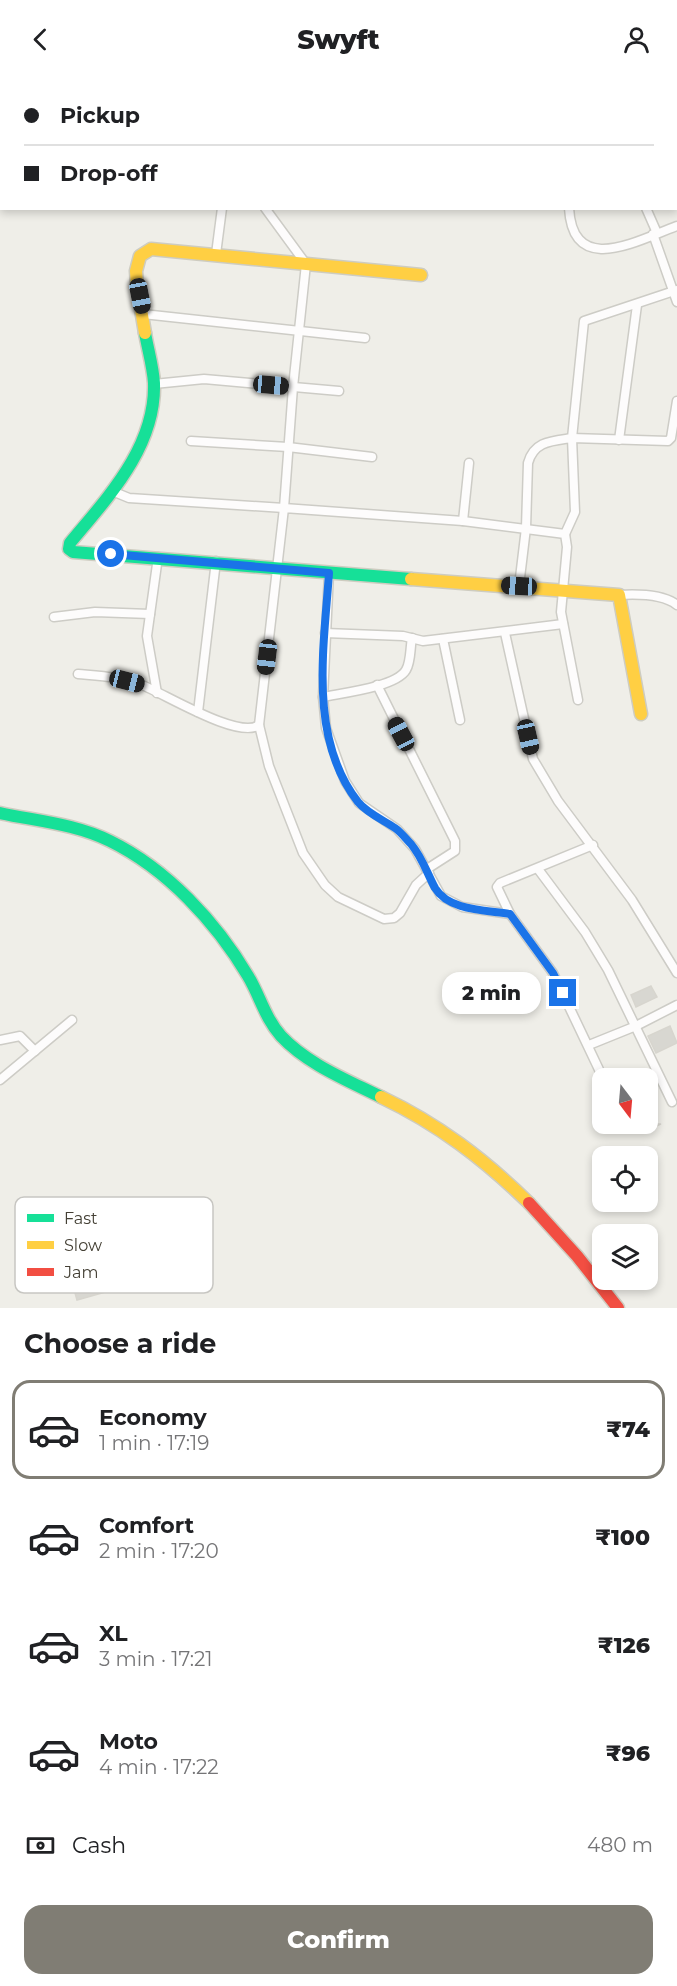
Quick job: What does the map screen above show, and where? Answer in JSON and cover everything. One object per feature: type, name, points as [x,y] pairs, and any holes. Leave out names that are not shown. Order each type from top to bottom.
[{"type":"street","points":[[216,254],[222,210]]},
{"type":"street","points":[[266,210],[306,264],[278,567],[259,725],[269,766],[303,853],[325,885],[338,897],[384,919],[390,919],[400,913],[416,885],[428,871],[455,851],[455,841],[377,685]]},
{"type":"street","points":[[569,210],[570,227],[574,236],[594,249],[614,249],[677,226]]},
{"type":"street","points":[[647,210],[677,302]]},
{"type":"street","points":[[421,275],[216,254],[151,249],[142,253],[138,258],[136,277],[154,384],[147,428],[140,447],[112,491],[70,543],[69,549],[73,552],[216,561],[329,573],[561,589],[669,600],[677,605]]},
{"type":"street","points":[[578,700],[563,624],[561,589],[567,547],[565,534],[575,512],[572,438],[584,321],[675,291]]},
{"type":"street","points":[[619,440],[637,305]]},
{"type":"street","points":[[143,314],[365,338]]},
{"type":"street","points":[[154,384],[189,379],[339,391]]},
{"type":"street","points":[[519,586],[526,528],[525,480],[531,453],[537,446],[572,438],[668,441],[671,438],[677,401]]},
{"type":"street","points":[[191,441],[288,447],[372,457]]},
{"type":"street","points":[[463,521],[469,463]]},
{"type":"street","points":[[112,491],[129,498],[463,521],[565,534]]},
{"type":"street","points":[[158,557],[148,644],[155,669],[158,693]]},
{"type":"street","points":[[198,712],[216,561]]},
{"type":"street","points":[[329,573],[323,697],[326,728],[333,752],[359,803],[398,829],[415,849],[441,896],[462,907],[510,914]]},
{"type":"street","points":[[619,595],[641,714]]},
{"type":"street","points":[[54,617],[95,612],[150,614]]},
{"type":"street","points":[[325,633],[412,638],[423,641],[505,633],[563,624]]},
{"type":"street","points":[[505,633],[533,759],[558,801],[632,900],[677,974]]},
{"type":"street","points":[[323,697],[390,682],[407,669],[412,638]]},
{"type":"street","points":[[443,639],[460,720]]},
{"type":"street","points":[[78,674],[112,677],[141,685],[198,712],[243,729],[259,725]]},
{"type":"street","points":[[0,813],[45,821],[109,841],[143,861],[174,885],[228,947],[247,974],[267,1019],[280,1036],[336,1075],[396,1103],[462,1143],[498,1173],[559,1235],[618,1308]]},
{"type":"street","points":[[593,845],[500,883],[498,887],[510,914],[553,973],[599,1068]]},
{"type":"street","points":[[538,869],[597,951],[672,1102]]},
{"type":"street","points":[[589,1045],[636,1026],[677,1005]]},
{"type":"street","points":[[0,1080],[72,1020]]},
{"type":"street","points":[[0,1040],[20,1036],[35,1050]]},
{"type":"building","points":[[651,986],[657,997],[636,1007],[631,995]]},
{"type":"building","points":[[670,1026],[677,1043],[656,1053],[648,1036]]},
{"type":"building","points":[[75,1293],[102,1293],[77,1300]]},
{"type":"traffic: fast","points":[[145,333],[154,383],[153,406],[147,429],[127,470],[70,543],[69,549],[73,552],[411,579]]},
{"type":"traffic: fast","points":[[0,813],[70,827],[97,835],[151,866],[188,899],[221,936],[248,976],[271,1022],[281,1036],[315,1063],[381,1097]]},
{"type":"traffic: slow","points":[[145,333],[136,271],[140,256],[151,249],[421,275]]},
{"type":"traffic: slow","points":[[411,579],[619,595],[641,714]]},
{"type":"traffic: slow","points":[[381,1097],[422,1119],[460,1144],[529,1203]]},
{"type":"traffic: jam","points":[[529,1203],[577,1256],[618,1308]]},
{"type":"route","points":[[111,554],[237,563],[329,573],[325,633],[324,713],[333,752],[345,781],[359,803],[398,829],[415,849],[441,896],[462,907],[510,914],[553,973],[563,993]]}]
